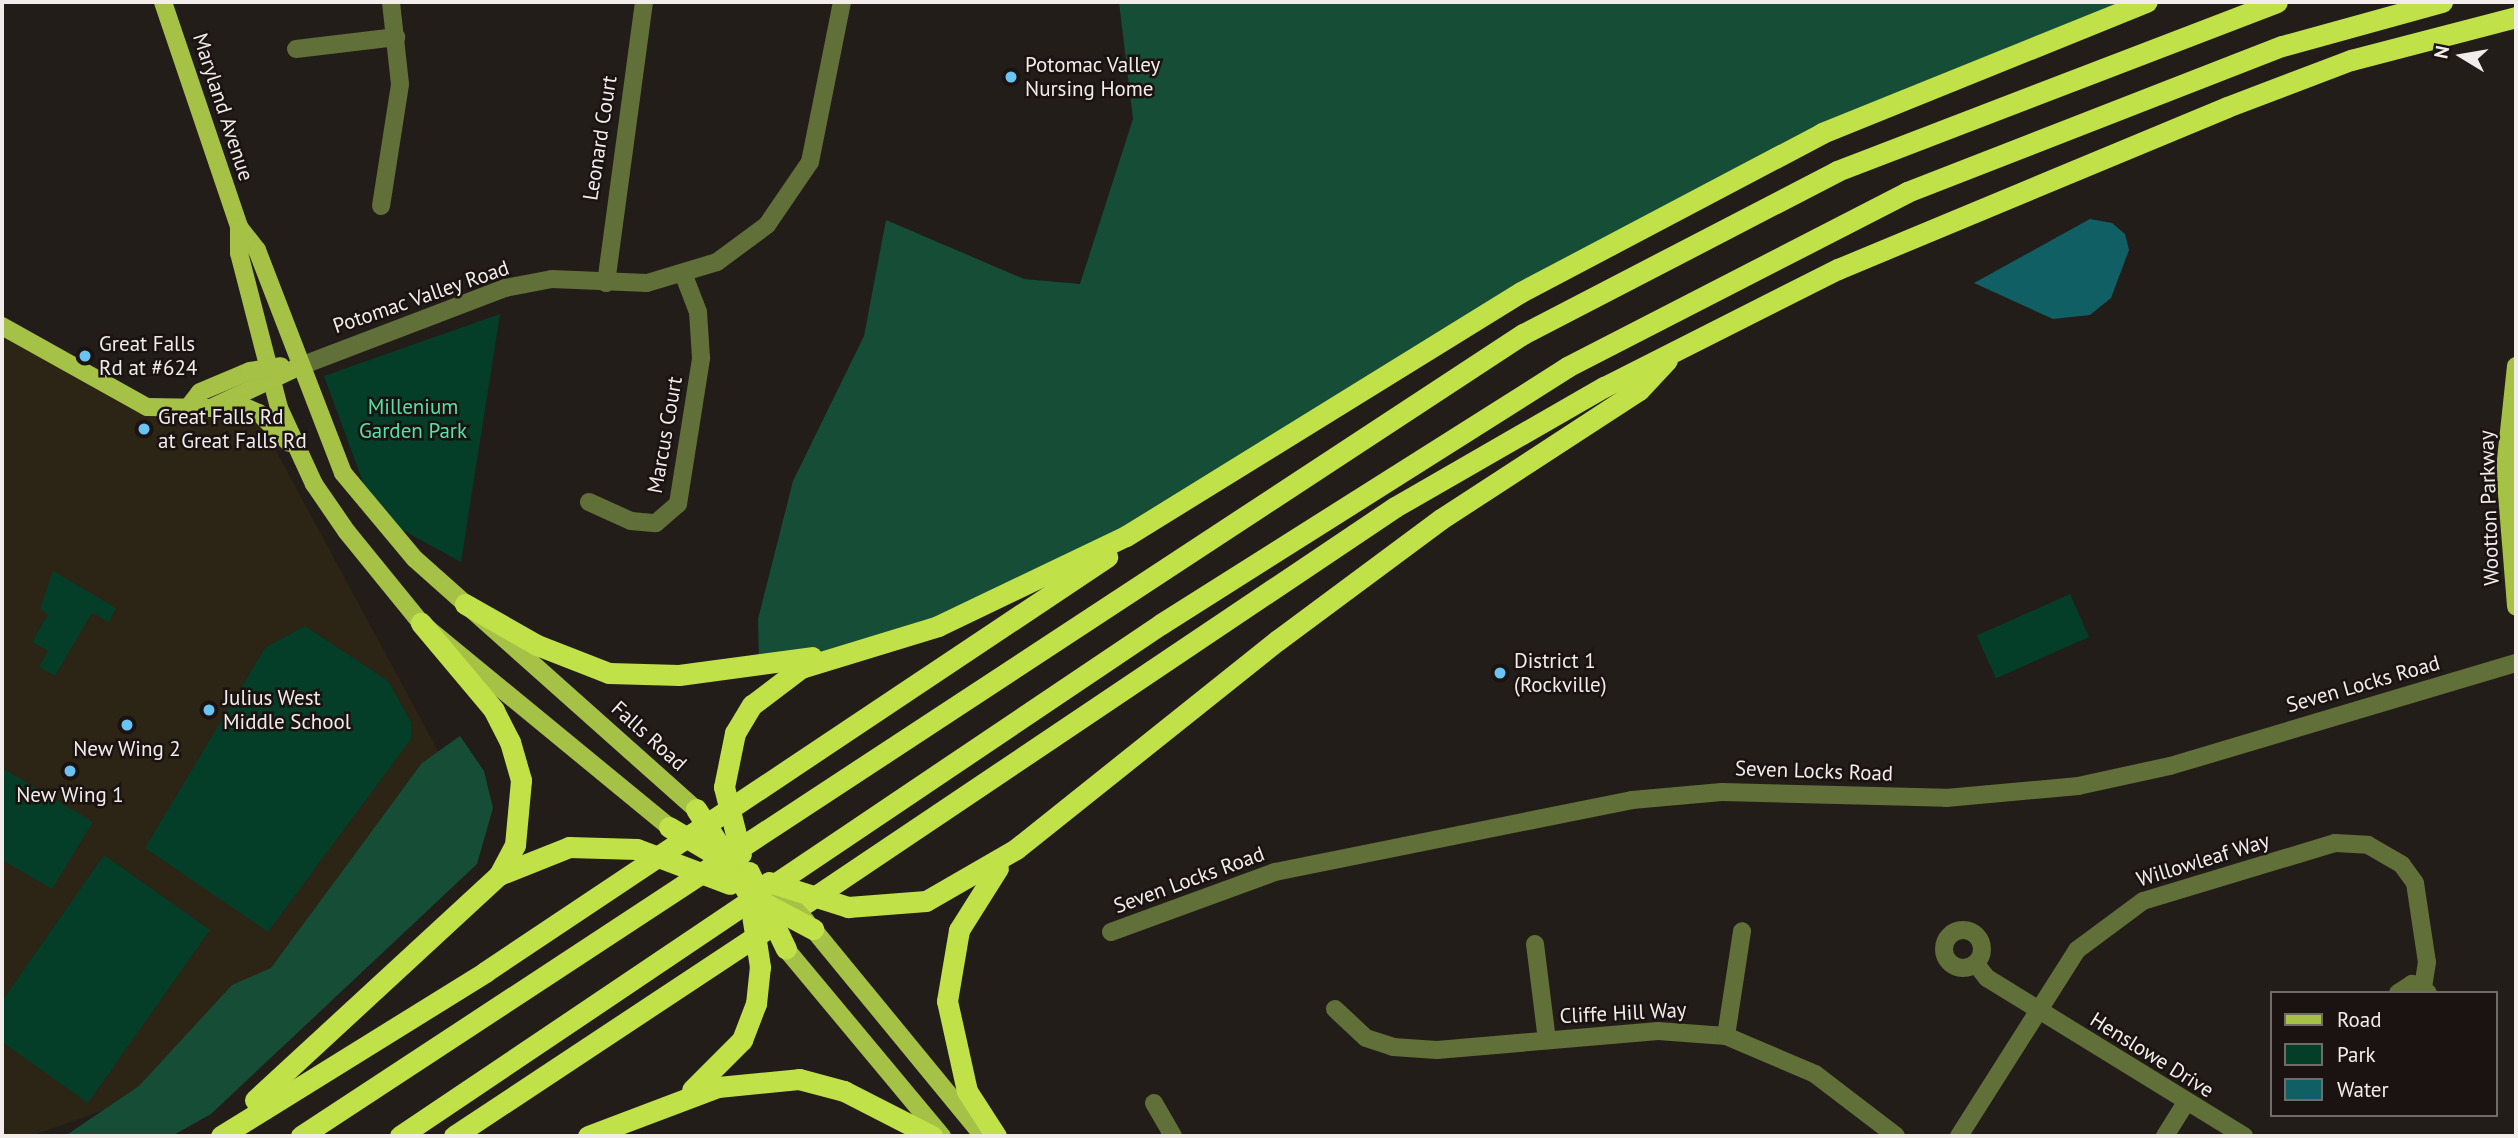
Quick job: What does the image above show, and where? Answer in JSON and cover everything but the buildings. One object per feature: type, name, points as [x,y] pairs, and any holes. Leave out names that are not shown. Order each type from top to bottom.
[{"type":"highway","points":[[465,604],[537,645],[609,673],[679,675],[835,654],[938,626],[1126,536],[1521,292],[1822,133],[2147,2]]},
{"type":"highway","points":[[301,1136],[1522,334],[1837,171],[2277,2]]},
{"type":"highway","points":[[400,1136],[1161,624],[1567,367],[1907,192],[2282,46],[2442,2]]},
{"type":"highway","points":[[454,1136],[1395,508],[1675,350],[1838,269],[2227,107],[2351,60],[2516,17]]},
{"type":"highway","points":[[669,827],[738,869],[769,882],[848,906],[926,901],[1016,849],[1441,519],[1639,390],[1675,350]]},
{"type":"highway","points":[[222,1136],[485,972],[1295,431]]},
{"type":"highway","points":[[204,1136],[276,1085],[499,875],[516,845],[523,812],[510,742],[494,710],[421,623]]},
{"type":"highway","points":[[738,869],[724,787],[735,733],[752,705],[780,681],[835,654]]},
{"type":"highway","points":[[696,809],[738,869],[756,903],[786,948]]},
{"type":"highway","points":[[499,875],[569,847],[637,849],[738,869]]},
{"type":"highway","points":[[996,1136],[967,1091],[947,1001],[950,960],[970,903],[1016,849]]},
{"type":"highway","points":[[756,903],[813,929]]},
{"type":"highway","points":[[679,1100],[742,1040],[756,1004],[760,967],[756,903]]},
{"type":"highway","points":[[588,1136],[679,1100],[760,1079],[799,1079],[844,1091],[932,1136]]},
{"type":"main road","name":"Maryland Avenue","points":[[163,2],[239,227],[239,253],[269,365]]},
{"type":"main road","name":"Maryland Avenue","points":[[239,227],[257,250],[298,367]]},
{"type":"main road","points":[[2,326],[126,399],[166,408],[233,402],[272,384],[298,367]]},
{"type":"main road","points":[[190,405],[200,392],[269,365],[298,367]]},
{"type":"main road","points":[[269,365],[272,384],[298,453],[347,532],[421,623],[669,827]]},
{"type":"main road","name":"Wootton Parkway","points":[[2516,366],[2505,469],[2516,607]]},
{"type":"main road","name":"Falls Road","points":[[298,367],[343,473],[415,559],[696,809]]},
{"type":"main road","points":[[233,402],[259,413],[298,453]]},
{"type":"main road","points":[[769,882],[813,929],[983,1136]]},
{"type":"main road","points":[[786,948],[942,1136]]},
{"type":"street","points":[[381,206],[400,84],[391,2]]},
{"type":"street","name":"Leonard Court","points":[[606,282],[644,2]]},
{"type":"street","name":"Potomac Valley Road","points":[[298,367],[505,288],[552,279],[606,282],[684,275],[717,262],[767,225],[797,188],[821,131],[842,2]]},
{"type":"street","points":[[296,49],[396,37]]},
{"type":"street","name":"Marcus Court","points":[[589,502],[631,521],[656,523],[678,505],[701,358],[698,312],[684,275]]},
{"type":"street","name":"Seven Locks Road","points":[[1111,932],[1275,872],[1632,800],[1721,792],[1946,798],[2078,786],[2170,766],[2516,663]]},
{"type":"street","name":"Willowleaf Way","points":[[1959,1136],[2077,950],[2116,915],[2143,901],[2335,843],[2385,853],[2415,883],[2427,962],[2426,990],[2407,986],[2401,991]]},
{"type":"street","points":[[1726,1036],[1742,931]]},
{"type":"street","points":[[1535,944],[1547,1040]]},
{"type":"street","name":"Henslowe Drive","points":[[1976,964],[1987,978],[2038,1011],[2244,1136]]},
{"type":"street","name":"Cliffe Hill Way","points":[[1335,1009],[1366,1038],[1393,1048],[1658,1031],[1726,1036],[1815,1074],[1896,1136]]},
{"type":"street","points":[[1154,1103],[1173,1136]]},
{"type":"street","points":[[2165,1136],[2186,1103]]},
{"type":"shaded area","name":"Julius West Middle School","points":[[2,326],[126,399],[190,405],[242,388],[450,773],[330,947],[135,1099],[31,1136],[2,1136]]},
{"type":"green space","points":[[1119,2],[2147,2],[1978,69],[1646,223],[1126,536],[938,626],[835,654],[759,664],[758,619],[793,481],[864,336],[886,220],[1024,279],[1080,284],[1133,119]]},
{"type":"green space","name":"Millenium Garden Park","points":[[500,314],[461,562],[375,515],[324,376]]},
{"type":"green space","points":[[53,571],[116,608],[109,622],[92,613],[55,676],[39,667],[48,651],[32,642],[48,614],[40,609]]},
{"type":"green space","points":[[2070,594],[2089,637],[1996,678],[1977,635]]},
{"type":"green space","points":[[305,626],[388,681],[411,722],[411,739],[268,932],[145,848],[265,648]]},
{"type":"green space","points":[[460,736],[484,771],[493,808],[477,864],[211,1114],[172,1136],[65,1136],[139,1086],[232,985],[271,968],[422,763]]},
{"type":"green space","points":[[2,768],[93,822],[52,889],[2,860]]},
{"type":"green space","points":[[104,855],[210,930],[88,1103],[2,1042],[2,1001]]},
{"type":"water","points":[[2090,219],[2112,223],[2125,234],[2129,250],[2111,298],[2090,315],[2053,319],[1974,283]]},
{"type":"place","name":"Potomac Valley Nursing Home","points":[[1011,77]]},
{"type":"place","name":"Great Falls Rd at #624","points":[[85,356]]},
{"type":"place","name":"Great Falls Rd at Great Falls Rd","points":[[144,429]]},
{"type":"place","name":"District 1 (Rockville)","points":[[1500,673]]},
{"type":"place","name":"Julius West Middle School","points":[[209,710]]},
{"type":"place","name":"New Wing 2","points":[[127,725]]},
{"type":"place","name":"New Wing 1","points":[[70,771]]}]
